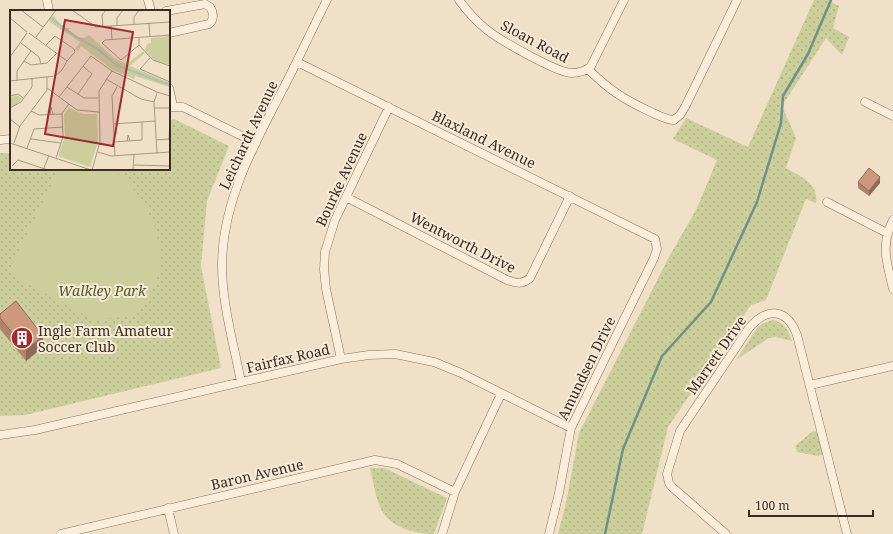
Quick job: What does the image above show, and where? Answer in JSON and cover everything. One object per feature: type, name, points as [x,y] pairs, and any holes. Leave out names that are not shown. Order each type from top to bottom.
[{"type":"street","points":[[47,0],[49,10]]},
{"type":"street","points":[[148,0],[150,10]]},
{"type":"street","name":"Leichardt Avenue","points":[[241,382],[225,296],[222,266],[228,214],[234,193],[256,143],[327,0]]},
{"type":"street","name":"Sloan Road","points":[[459,0],[477,21],[505,42],[562,71],[572,73],[588,69]]},
{"type":"street","points":[[624,0],[597,55],[588,69],[610,90],[624,100],[674,120],[680,115],[685,107],[737,0]]},
{"type":"street","points":[[170,10],[205,4],[210,7],[213,14],[212,21],[209,24],[170,33]]},
{"type":"street","name":"Blaxland Avenue","points":[[297,62],[650,235],[657,242]]},
{"type":"street","points":[[865,102],[893,116]]},
{"type":"street","points":[[171,106],[184,107],[256,143]]},
{"type":"street","name":"Bourke Avenue","points":[[341,359],[326,289],[324,261],[330,230],[389,107]]},
{"type":"street","points":[[0,140],[10,139]]},
{"type":"street","name":"Wentworth Drive","points":[[346,197],[507,280],[519,284],[526,282],[530,278],[570,196]]},
{"type":"street","points":[[827,202],[887,233]]},
{"type":"street","points":[[893,220],[887,233],[885,245],[885,255],[893,289]]},
{"type":"street","name":"Amundsen Drive","points":[[548,534],[559,493],[571,428],[654,258],[657,249],[657,242]]},
{"type":"street","name":"Marrett Drive","points":[[726,534],[669,483],[667,474],[680,431],[749,328],[764,315],[781,314],[787,317],[792,323],[797,336],[847,534]]},
{"type":"street","name":"Fairfax Road","points":[[0,435],[35,430],[341,359],[385,354],[416,357],[450,368],[571,428]]},
{"type":"street","points":[[810,385],[893,366]]},
{"type":"street","points":[[442,534],[455,492],[501,394]]},
{"type":"street","name":"Baron Avenue","points":[[61,534],[375,460],[397,464],[455,492]]},
{"type":"street","points":[[168,508],[174,534]]},
{"type":"green space","points":[[814,0],[832,0],[831,2],[839,6],[833,28],[849,37],[842,55],[826,38],[782,106],[796,138],[786,168],[808,181],[815,190],[816,203],[806,199],[766,300],[751,305],[668,427],[642,534],[558,534],[566,503],[579,433],[669,257],[697,208],[717,160],[673,139],[686,118],[748,147]]},
{"type":"green space","name":"Walkley Park","points":[[174,119],[229,146],[207,201],[201,266],[221,368],[25,415],[0,416],[0,153],[10,153],[10,170],[170,170],[170,121]]},
{"type":"green space","points":[[59,170],[111,170],[119,174],[145,205],[155,229],[160,253],[157,279],[154,289],[136,316],[94,320],[18,279],[13,267],[15,258]]},
{"type":"green space","points":[[773,320],[777,321],[786,328],[792,341],[776,337],[769,338],[736,360],[758,327],[763,323]]},
{"type":"green space","points":[[813,431],[817,432],[823,454],[818,456],[797,452],[795,446]]},
{"type":"green space","points":[[370,468],[384,468],[447,498],[434,534],[411,531],[389,520],[378,502]]},
{"type":"building","points":[[869,168],[880,177],[869,191],[858,182]]},
{"type":"building","points":[[16,301],[43,336],[26,350],[0,318],[0,314]]},
{"type":"waterway","points":[[605,534],[623,449],[662,356],[711,302],[757,202],[781,123],[783,96],[808,54],[831,0]]},
{"type":"place","name":"Ingle Farm Amateur Soccer Club","points":[[22,338]]}]
